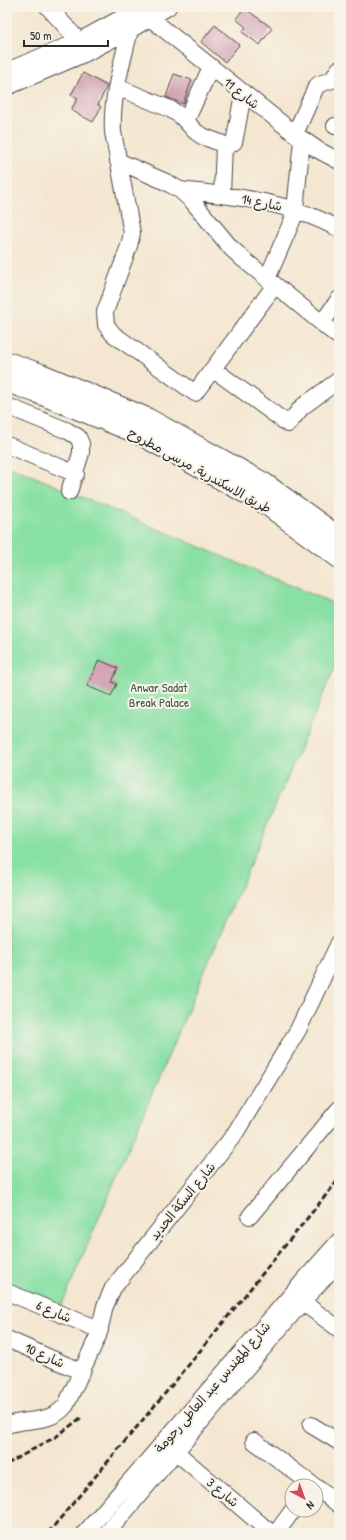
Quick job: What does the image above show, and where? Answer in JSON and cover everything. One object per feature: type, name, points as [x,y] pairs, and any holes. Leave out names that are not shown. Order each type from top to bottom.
[{"type":"main road","name":"طريق الاسكندرية, مرسى مطروح","points":[[7,362],[41,374],[146,418],[264,483],[339,537]]},
{"type":"main road","name":"طريق الاسكندرية, مرسى مطروح","points":[[7,382],[109,422],[159,445],[267,505],[339,558]]},
{"type":"street","points":[[48,7],[78,41]]},
{"type":"street","points":[[7,71],[78,41],[122,18],[168,7]]},
{"type":"street","name":"شارع 11","points":[[146,12],[243,94],[298,137],[339,162]]},
{"type":"street","points":[[122,18],[117,87],[112,117],[113,132],[132,233],[130,246],[106,312],[106,324],[113,334],[195,393],[213,369],[271,282],[295,210],[298,137],[316,87],[319,84],[332,80],[339,69]]},
{"type":"street","points":[[7,87],[84,54],[122,18]]},
{"type":"street","points":[[186,121],[211,67]]},
{"type":"street","points":[[117,87],[170,109],[186,121],[196,132],[224,145],[234,142],[243,94]]},
{"type":"street","points":[[222,195],[224,145]]},
{"type":"street","points":[[118,161],[166,182],[180,190],[193,202],[231,248],[339,337]]},
{"type":"street","name":"شارع 14","points":[[180,190],[258,201],[295,210],[339,229]]},
{"type":"street","points":[[322,323],[339,299]]},
{"type":"street","points":[[213,369],[288,424],[302,407],[339,380]]},
{"type":"street","points":[[7,406],[68,431],[78,437],[81,444],[81,453],[76,474],[69,492]]},
{"type":"street","points":[[7,445],[76,474]]},
{"type":"street","name":"شارع السكة الحديد","points":[[8,1424],[47,1418],[58,1413],[66,1405],[100,1330],[105,1306],[113,1288],[234,1135],[298,1030],[339,943]]},
{"type":"street","points":[[250,1216],[339,1109]]},
{"type":"street","points":[[264,1198],[286,1182],[329,1136]]},
{"type":"street","name":"شارع المهندس عبد العاطى رحومة","points":[[107,1533],[176,1452],[297,1298],[339,1241]]},
{"type":"street","name":"شارع المهندس عبد العاطى رحومة","points":[[85,1533],[297,1298],[339,1262]]},
{"type":"street","name":"شارع 6","points":[[7,1292],[100,1330]]},
{"type":"street","points":[[297,1298],[339,1329]]},
{"type":"street","name":"شارع 10","points":[[7,1339],[82,1372]]},
{"type":"street","points":[[311,1425],[337,1438]]},
{"type":"street","points":[[254,1441],[303,1478]]},
{"type":"street","name":"شارع 3","points":[[176,1452],[271,1533]]},
{"type":"street","points":[[324,1494],[339,1505]]},
{"type":"street","points":[[276,1533],[287,1518]]},
{"type":"green space","name":"Anwar Sadat Break Palace","points":[[7,465],[339,606],[339,657],[60,1309],[7,1287]]},
{"type":"building","points":[[244,8],[272,28],[260,45],[242,32],[246,27],[236,19]]},
{"type":"building","points":[[215,25],[239,45],[225,62],[201,42]]},
{"type":"building","points":[[83,73],[107,86],[98,105],[101,107],[93,122],[71,110],[78,98],[71,95]]},
{"type":"building","points":[[174,74],[192,80],[183,104],[166,97]]},
{"type":"building","points":[[99,660],[118,668],[112,682],[117,684],[111,696],[87,686]]},
{"type":"railway","points":[[48,1533],[183,1372],[339,1179]]},
{"type":"railway","points":[[7,1464],[57,1436],[82,1417]]}]
